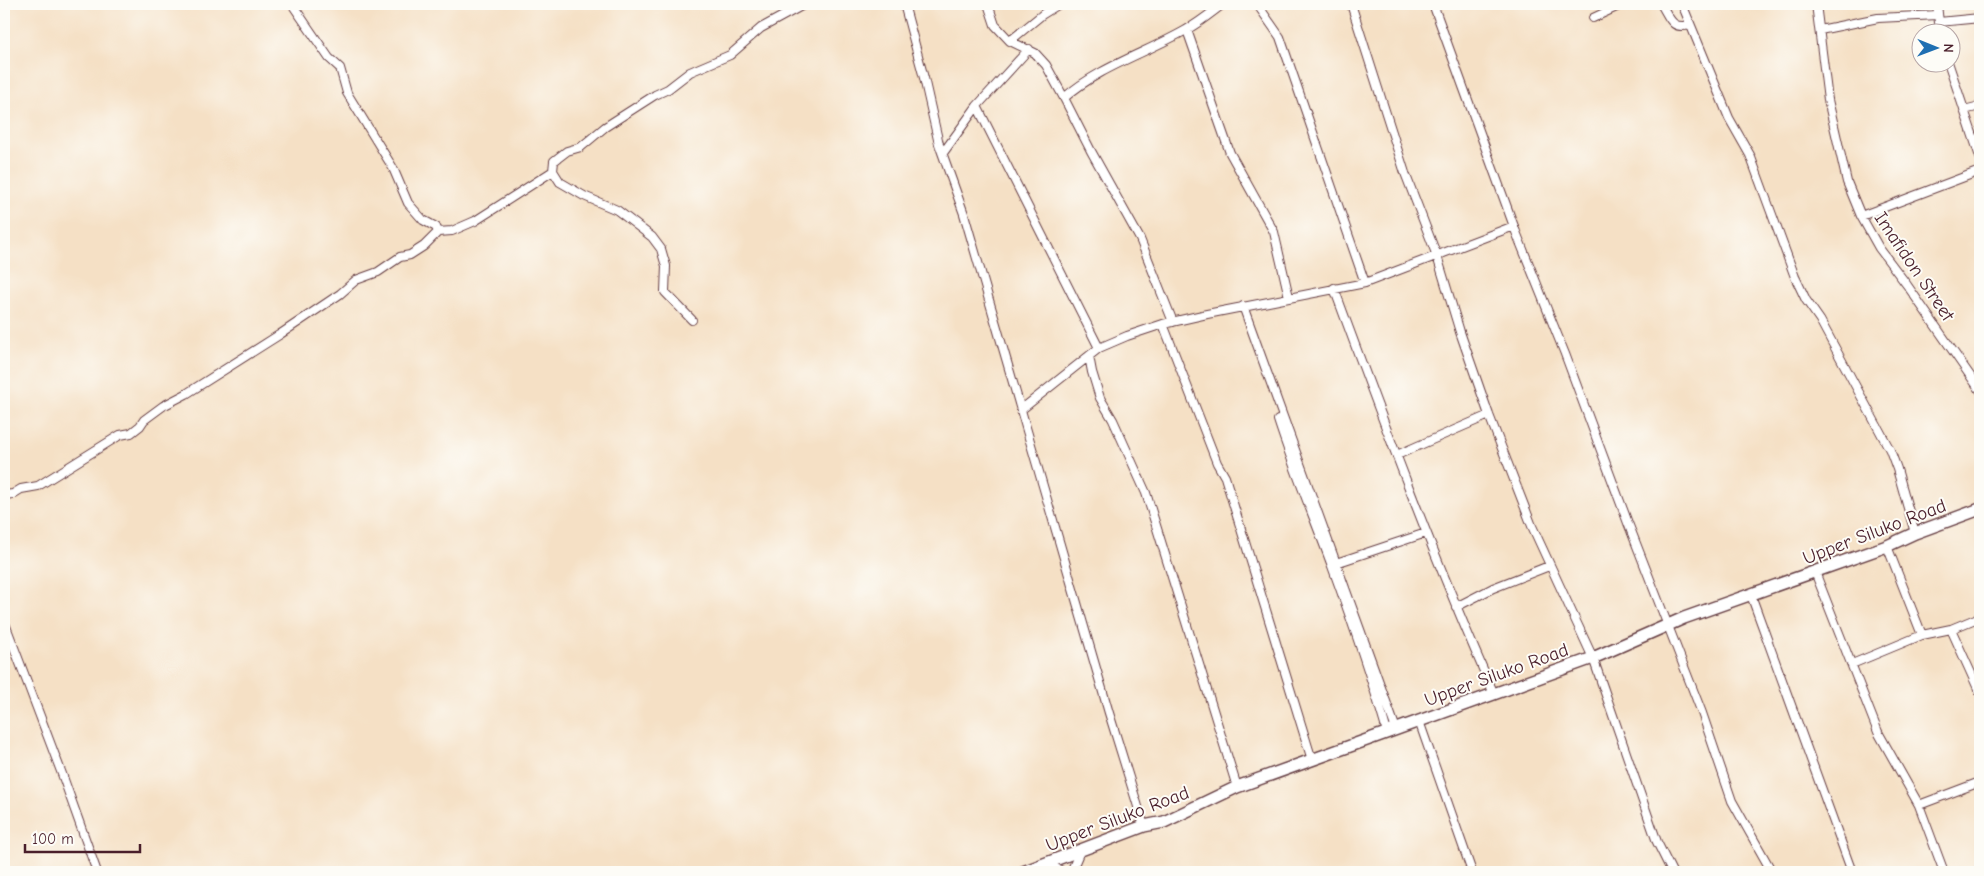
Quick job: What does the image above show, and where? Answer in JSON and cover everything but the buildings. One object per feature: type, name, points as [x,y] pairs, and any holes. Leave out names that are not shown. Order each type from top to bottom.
[{"type":"main road","name":"Upper Siluko Road","points":[[1023,872],[1144,826],[1164,822],[1237,787],[1593,658],[1668,625],[1887,546],[1980,509]]},
{"type":"street","points":[[292,4],[329,58],[340,68],[347,93],[393,168],[408,203],[423,220],[436,227],[438,232]]},
{"type":"street","points":[[692,320],[665,292],[666,266],[661,249],[652,237],[617,210],[584,196],[560,182],[553,171],[554,161],[567,151],[581,147],[605,126],[668,89],[690,72],[730,55],[767,24],[805,4]]},
{"type":"street","points":[[904,4],[943,153],[964,214],[1109,713],[1144,826]]},
{"type":"street","points":[[988,4],[995,25],[1010,41],[1029,49],[1046,65],[1140,239],[1173,322]]},
{"type":"street","points":[[1010,41],[1043,14],[1059,4]]},
{"type":"street","points":[[1064,98],[1113,66],[1187,30],[1223,4]]},
{"type":"street","points":[[1256,4],[1280,37],[1365,283]]},
{"type":"street","points":[[1351,4],[1405,173],[1437,256],[1460,332],[1489,415],[1549,566],[1593,658],[1657,842],[1672,872]]},
{"type":"street","points":[[1433,4],[1514,226],[1702,713],[1732,801],[1772,872]]},
{"type":"street","points":[[1593,18],[1623,4]]},
{"type":"street","points":[[1661,4],[1677,26],[1681,28],[1690,25]]},
{"type":"street","points":[[1682,4],[1729,118],[1750,155],[1795,277],[1890,450],[1915,534]]},
{"type":"street","name":"Imafidon Street","points":[[1816,4],[1828,100],[1847,182],[1861,216],[1879,248],[1980,390]]},
{"type":"street","points":[[1937,4],[1939,22]]},
{"type":"street","points":[[1820,30],[1878,18],[1980,18]]},
{"type":"street","points":[[1187,30],[1230,153],[1274,232],[1289,297]]},
{"type":"street","points":[[943,153],[977,106],[1029,49]]},
{"type":"street","points":[[1951,72],[1980,157]]},
{"type":"street","points":[[977,106],[1099,348]]},
{"type":"street","points":[[1964,110],[1980,106]]},
{"type":"street","points":[[4,495],[38,486],[120,435],[131,433],[144,420],[167,403],[186,394],[279,335],[340,294],[356,280],[378,272],[400,257],[410,255],[424,246],[438,232],[452,231],[475,221],[553,171]]},
{"type":"street","points":[[1861,216],[1980,171]]},
{"type":"street","points":[[1022,409],[1099,348],[1126,336],[1163,324],[1242,306],[1365,283],[1514,226]]},
{"type":"street","points":[[1334,288],[1456,607],[1494,694]]},
{"type":"street","points":[[1242,306],[1335,566],[1391,730]]},
{"type":"street","points":[[1163,324],[1203,429],[1224,477],[1312,760]]},
{"type":"street","points":[[1089,356],[1100,398],[1113,420],[1146,492],[1237,787]]},
{"type":"street","points":[[1397,455],[1489,415]]},
{"type":"street","points":[[1278,420],[1293,468],[1335,566]]},
{"type":"street","points":[[1335,566],[1428,535]]},
{"type":"street","points":[[1887,546],[1922,635]]},
{"type":"street","points":[[1456,607],[1493,588],[1549,566]]},
{"type":"street","points":[[1814,572],[1878,732],[1919,805],[1944,872]]},
{"type":"street","points":[[1751,595],[1852,872]]},
{"type":"street","points":[[1852,664],[1922,635],[1950,629],[1980,617]]},
{"type":"street","points":[[4,621],[97,872]]},
{"type":"street","points":[[1950,629],[1980,693]]},
{"type":"street","points":[[1419,721],[1472,872]]},
{"type":"street","points":[[1919,805],[1980,782]]},
{"type":"street","points":[[1071,872],[1080,850]]},
{"type":"street","points":[[1044,865],[1063,872]]},
{"type":"street","points":[[1975,872],[1980,871]]}]
